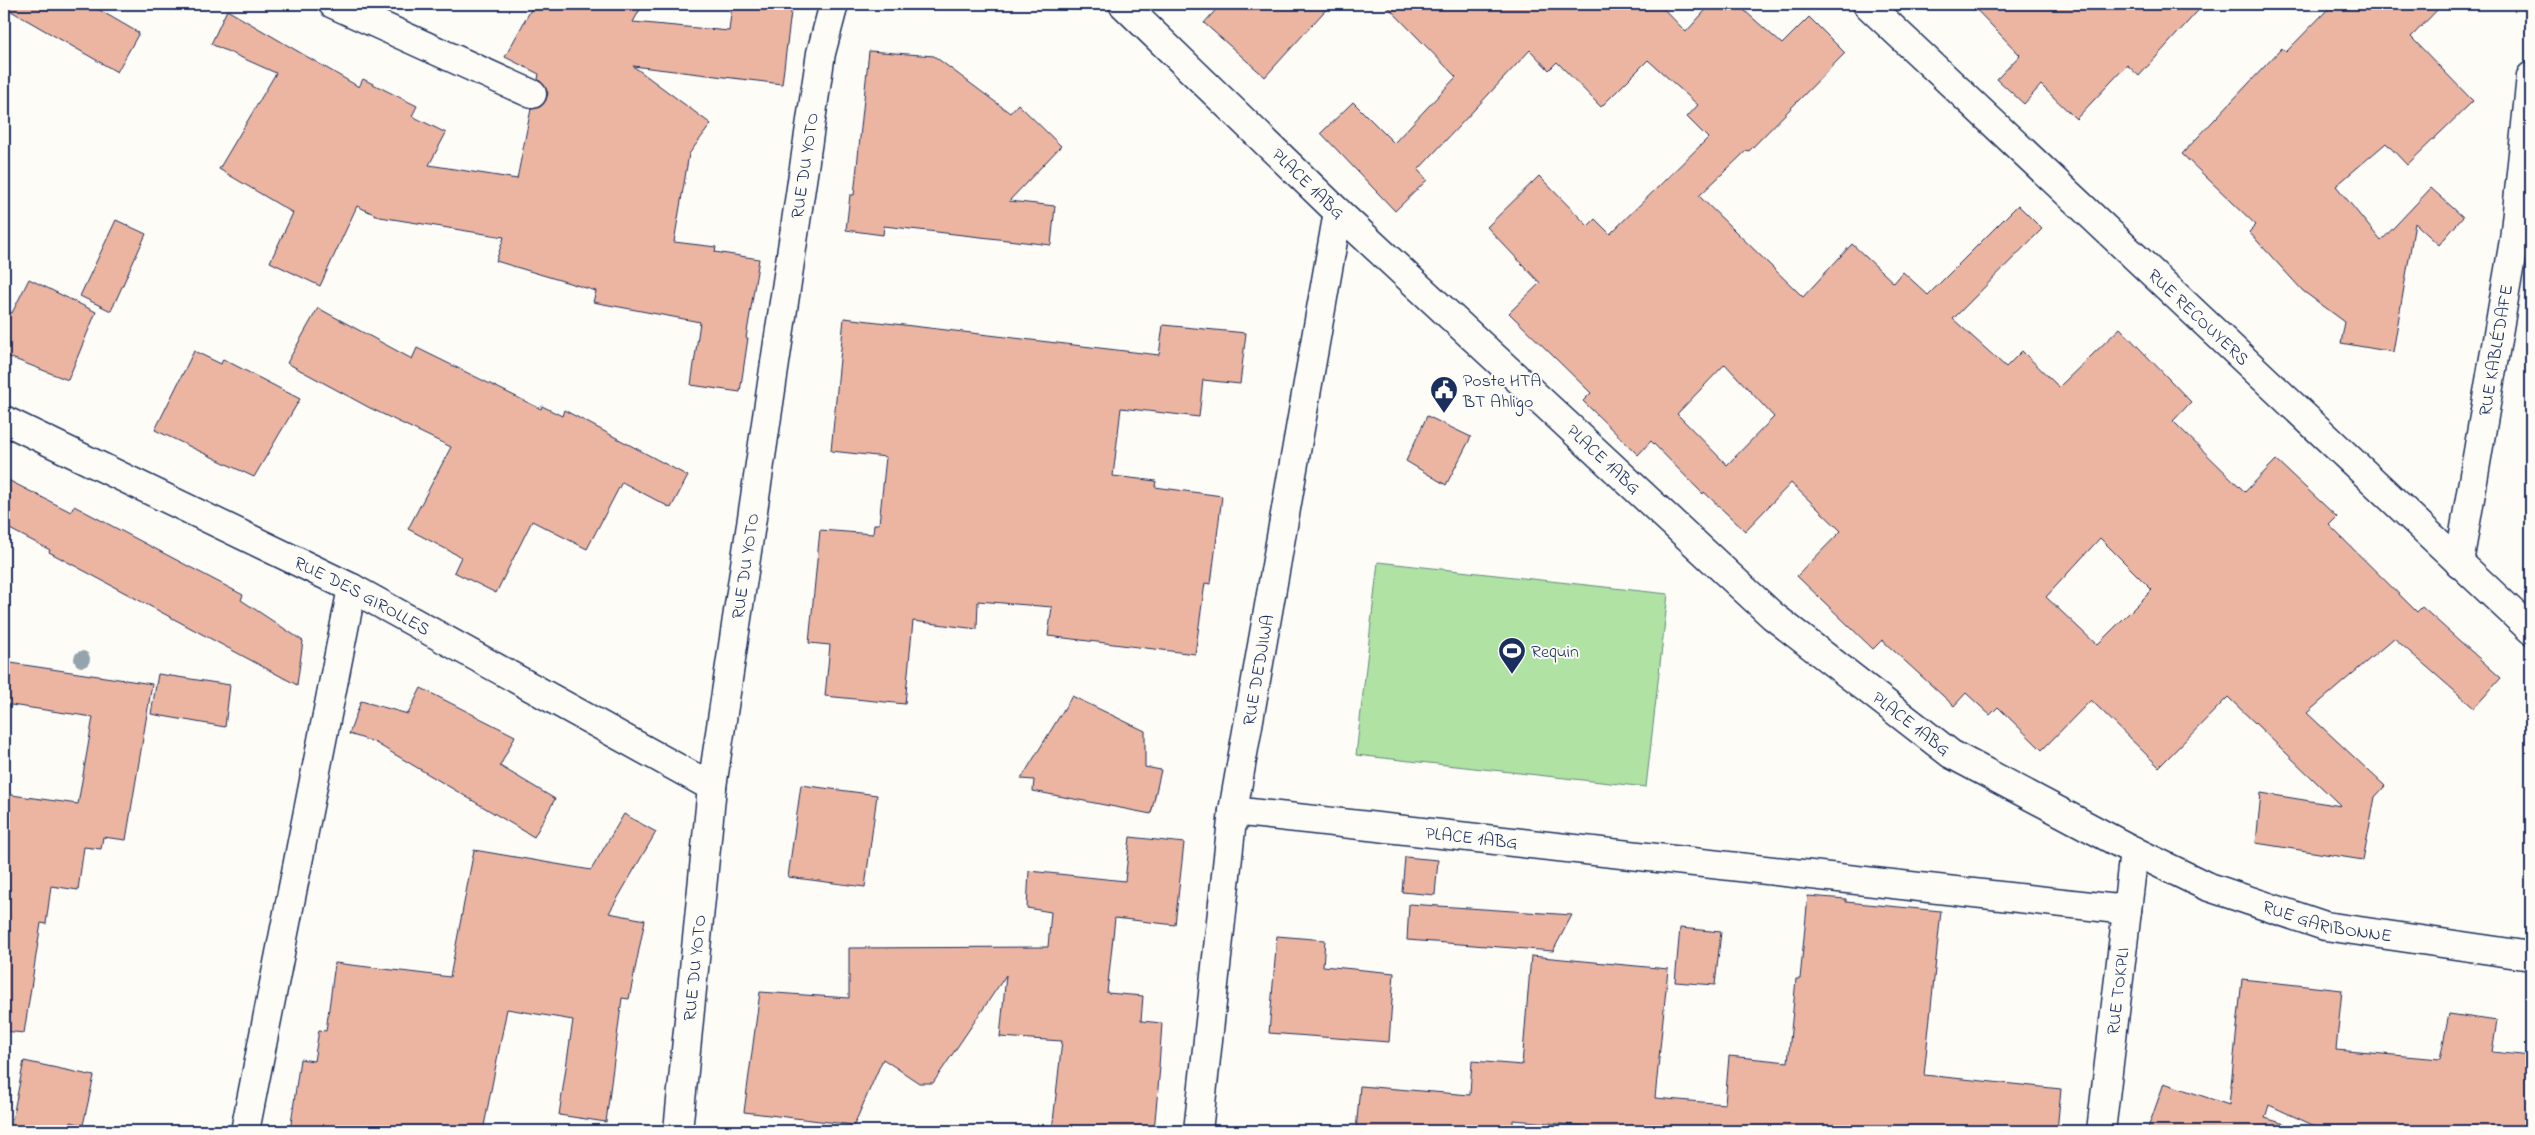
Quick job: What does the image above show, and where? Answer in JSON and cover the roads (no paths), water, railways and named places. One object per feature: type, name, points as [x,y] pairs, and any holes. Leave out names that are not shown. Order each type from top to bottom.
[{"type":"street","points":[[333,4],[532,94]]},
{"type":"street","name":"RUE DU YOTO","points":[[678,1131],[712,787],[820,53],[834,4]]},
{"type":"street","name":"PLACE 1ABG","points":[[1123,4],[1338,212],[1772,616],[1951,754],[2134,851]]},
{"type":"street","name":"RUE RECOUYERS","points":[[1867,4],[2531,630]]},
{"type":"street","name":"RUE KABLÉDAFE","points":[[2459,563],[2523,241],[2531,76]]},
{"type":"street","name":"RUE DEDJIWA","points":[[1198,1131],[1233,811],[1338,212]]},
{"type":"street","name":"RUE DES GIROLLES","points":[[4,420],[352,588],[712,787]]},
{"type":"street","points":[[245,1131],[352,588]]},
{"type":"street","name":"PLACE 1ABG","points":[[1233,811],[2128,910]]},
{"type":"street","name":"RUE TOKPLI","points":[[2101,1131],[2134,851]]},
{"type":"street","name":"RUE GARIBONNE","points":[[2134,851],[2206,886],[2325,926],[2531,956]]},
{"type":"place","name":"Poste HTA BT Ahligo","points":[[1444,414]]},
{"type":"place","name":"Requin","points":[[1512,675]]}]
